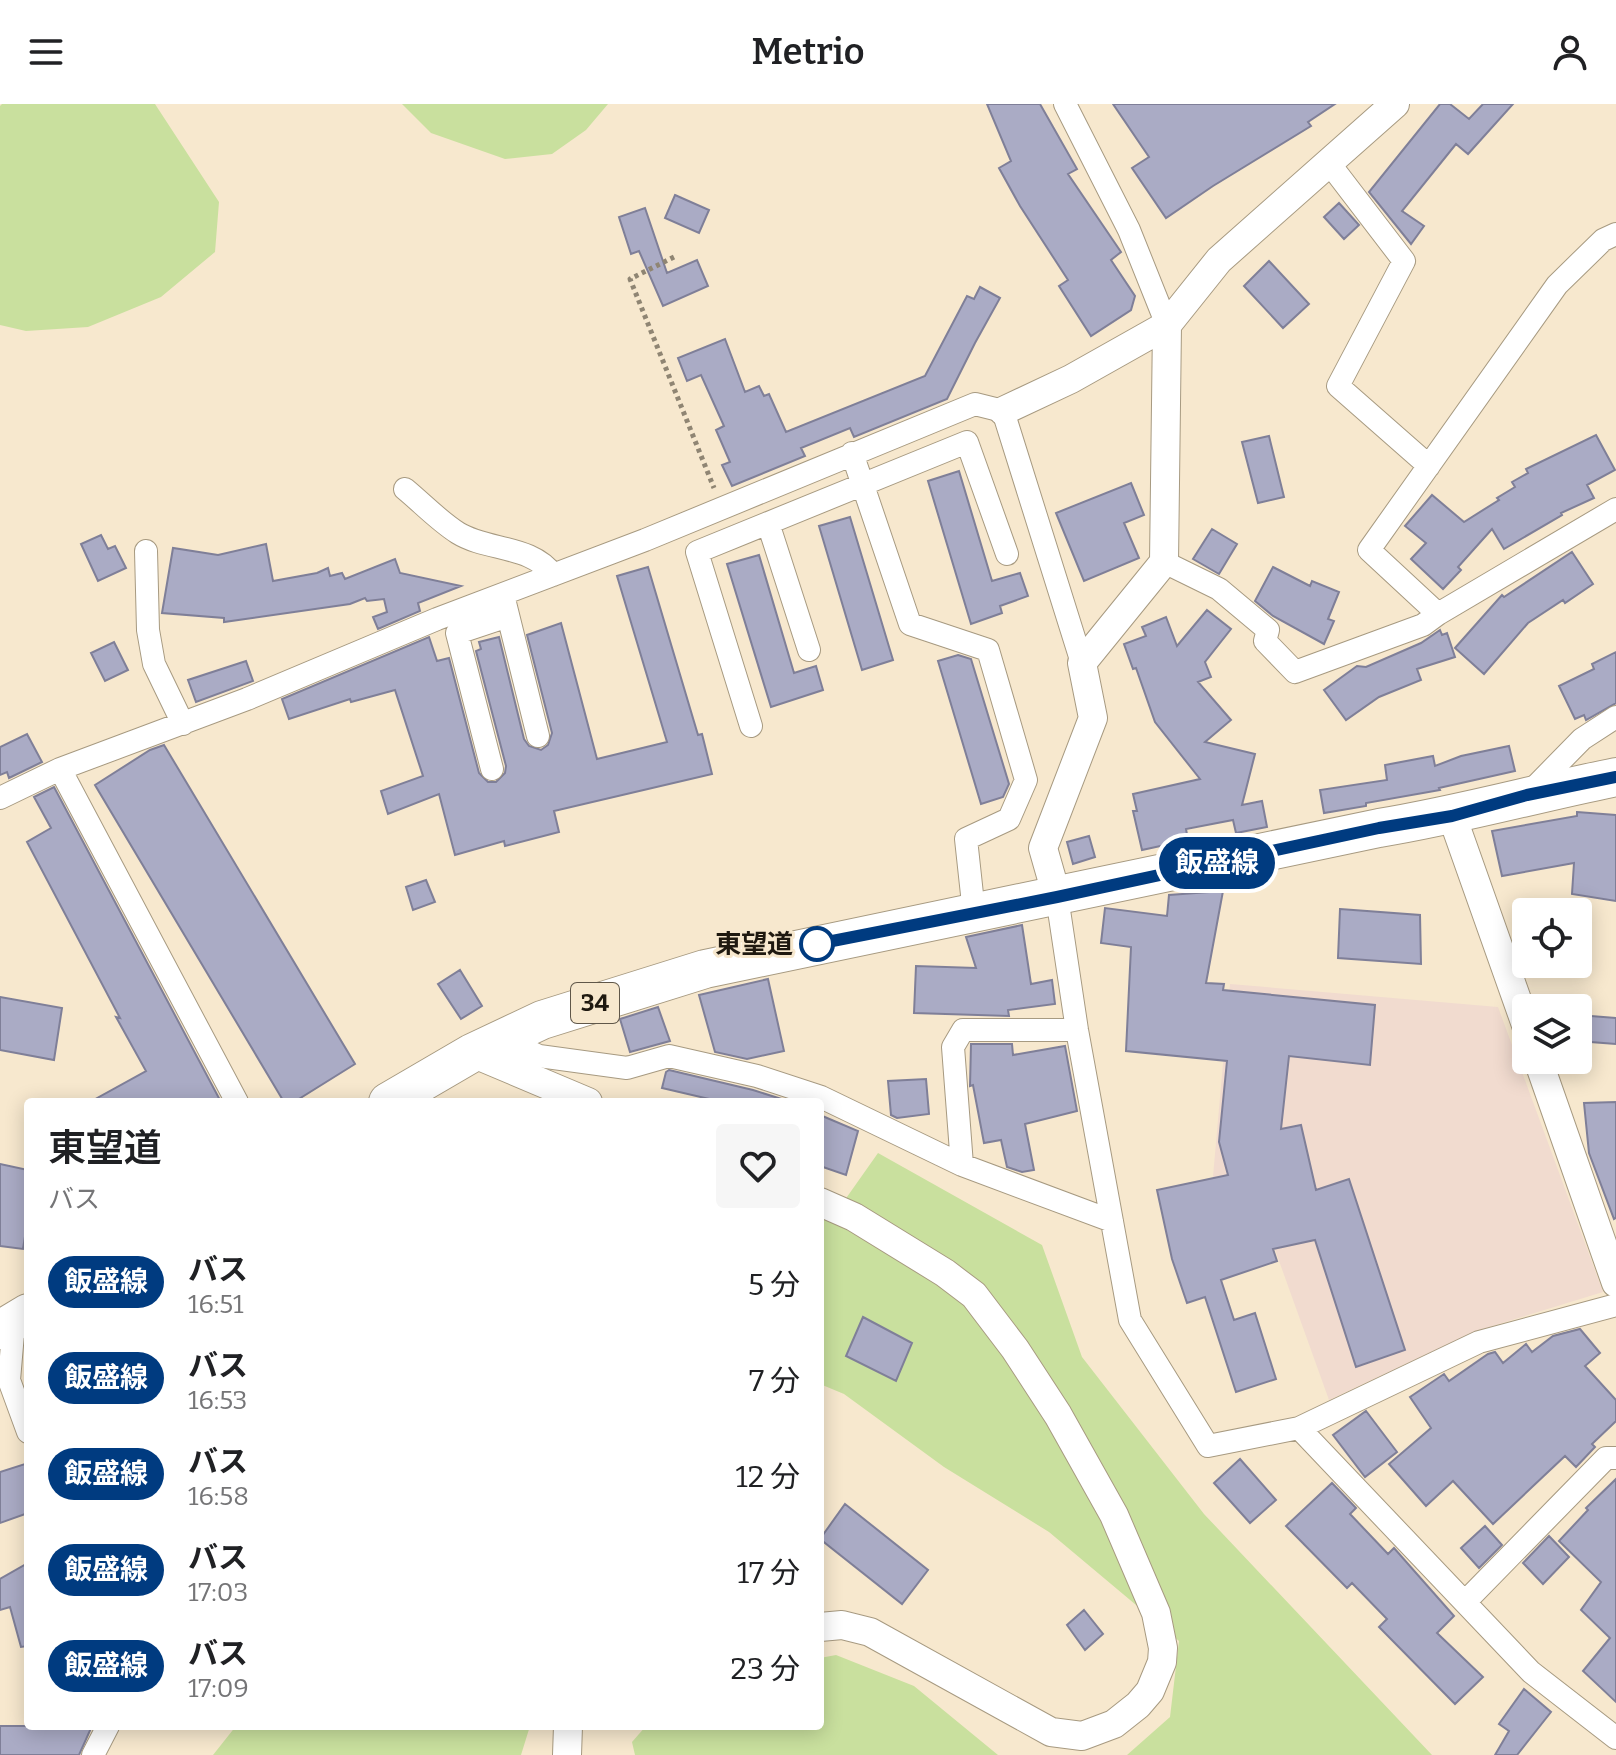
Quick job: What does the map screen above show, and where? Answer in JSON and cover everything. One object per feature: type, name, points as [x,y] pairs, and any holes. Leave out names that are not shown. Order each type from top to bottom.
[{"type":"highway","name":"34","points":[[395,1098],[487,1046],[542,1020],[705,969],[1379,828],[1452,816],[1527,795],[1616,777]]},
{"type":"street","points":[[0,798],[60,769],[183,724],[975,404],[1003,411],[1071,379],[1167,325],[1219,260],[1395,104]]},
{"type":"street","points":[[1075,108],[1167,325],[1164,562],[1082,663]]},
{"type":"street","points":[[1329,163],[1404,261],[1338,386],[1429,466]]},
{"type":"street","points":[[1438,614],[1369,550],[1557,285],[1603,240],[1616,234]]},
{"type":"street","points":[[1003,411],[1082,663],[1093,718],[1043,848],[1057,897],[1077,1030],[1130,1320],[1208,1446],[1299,1428],[1479,1342],[1616,1305]]},
{"type":"street","points":[[751,726],[697,552],[967,442],[1007,554]]},
{"type":"street","points":[[852,453],[910,624],[988,650],[1026,780],[1009,819],[966,839],[974,913]]},
{"type":"street","points":[[405,489],[460,534],[524,554],[547,565],[553,575]]},
{"type":"street","points":[[1164,562],[1219,589],[1268,630],[1265,641],[1295,672],[1423,625],[1616,509]]},
{"type":"street","points":[[768,523],[809,650]]},
{"type":"street","points":[[146,551],[148,630],[154,664],[183,724]]},
{"type":"street","points":[[502,594],[538,736]]},
{"type":"street","points":[[492,769],[457,633],[508,616]]},
{"type":"street","points":[[1527,795],[1582,739],[1616,717]]},
{"type":"street","points":[[60,769],[235,1098]]},
{"type":"street","points":[[1452,816],[1515,994]]},
{"type":"street","points":[[962,1165],[953,1047],[963,1030],[1077,1030]]},
{"type":"street","points":[[487,1046],[581,1098]]},
{"type":"street","points":[[487,1046],[627,1068],[669,1056],[757,1076],[823,1098]]},
{"type":"street","points":[[1543,1074],[1616,1283]]},
{"type":"street","points":[[824,1098],[962,1165],[1112,1221]]},
{"type":"street","points":[[824,1204],[854,1217],[945,1273],[974,1295],[998,1325],[1058,1415],[1114,1515],[1156,1613],[1163,1648],[1162,1662],[1150,1691],[1138,1705],[1114,1724],[1082,1736],[1051,1732],[870,1632],[842,1625],[824,1627]]},
{"type":"street","points":[[14,1322],[9,1380],[24,1421]]},
{"type":"street","points":[[1299,1428],[1531,1672],[1616,1738]]},
{"type":"street","points":[[1465,1602],[1606,1458],[1616,1458]]},
{"type":"street","points":[[93,1755],[106,1730]]},
{"type":"street","points":[[567,1755],[568,1730]]},
{"type":"path","points":[[674,257],[630,279],[722,507]]},
{"type":"shaded area","points":[[1230,984],[1498,1007],[1512,1045],[1512,1074],[1523,1074],[1603,1292],[1476,1331],[1329,1400],[1260,1208],[1209,1222]]},
{"type":"green space","points":[[2,104],[155,104],[219,202],[215,252],[161,297],[88,327],[26,331],[0,325]]},
{"type":"green space","points":[[402,104],[608,104],[586,130],[552,154],[505,159],[431,133]]},
{"type":"green space","points":[[878,1153],[1042,1245],[1082,1357],[1204,1514],[1432,1755],[1127,1755],[1170,1717],[1179,1641],[1049,1532],[944,1467],[844,1394],[824,1386],[824,1197],[842,1204]]},
{"type":"green space","points":[[836,1655],[914,1686],[998,1755],[635,1755],[632,1742],[642,1730],[824,1730],[824,1657]]},
{"type":"green space","points":[[233,1730],[529,1730],[521,1755],[213,1755]]},
{"type":"building","points":[[987,104],[1040,104],[1077,169],[1068,174],[1121,252],[1111,260],[1135,296],[1131,310],[1091,336],[1059,286],[1068,280],[999,168],[1011,161]]},
{"type":"building","points":[[1113,104],[1335,104],[1308,122],[1311,126],[1166,218],[1132,168],[1149,157]]},
{"type":"building","points":[[1440,104],[1450,104],[1469,119],[1483,104],[1513,104],[1468,154],[1456,144],[1402,211],[1424,226],[1411,244],[1369,192]]},
{"type":"building","points":[[675,195],[709,210],[699,233],[665,218]]},
{"type":"building","points":[[1339,203],[1359,225],[1344,239],[1324,217]]},
{"type":"building","points":[[645,208],[667,273],[697,260],[708,286],[663,306],[639,251],[631,254],[619,217]]},
{"type":"building","points":[[1269,261],[1309,304],[1283,328],[1244,286]]},
{"type":"building","points":[[980,287],[1000,298],[947,399],[854,437],[850,428],[801,448],[805,456],[732,486],[722,465],[730,462],[716,430],[724,426],[701,375],[687,381],[678,358],[725,339],[745,392],[759,386],[764,396],[769,394],[786,432],[925,376],[967,296],[974,299]]},
{"type":"building","points":[[1596,435],[1615,470],[1587,485],[1594,498],[1561,513],[1504,549],[1492,529],[1443,589],[1411,559],[1426,543],[1405,526],[1432,495],[1464,522],[1515,487],[1512,482],[1528,473],[1526,469]]},
{"type":"building","points":[[1269,436],[1284,497],[1258,503],[1242,442]]},
{"type":"building","points":[[959,471],[992,581],[1020,573],[1028,596],[1000,606],[1002,613],[971,624],[928,481]]},
{"type":"building","points":[[1131,483],[1144,515],[1124,523],[1139,558],[1084,581],[1056,513]]},
{"type":"building","points":[[850,517],[893,660],[862,670],[819,526]]},
{"type":"building","points":[[1212,529],[1237,544],[1219,574],[1193,559]]},
{"type":"building","points":[[101,535],[108,549],[115,546],[126,568],[98,581],[81,544]]},
{"type":"building","points":[[266,544],[273,581],[328,568],[330,576],[342,573],[345,579],[395,559],[400,573],[461,586],[418,603],[420,611],[378,629],[373,617],[387,612],[384,599],[367,601],[365,598],[350,604],[224,622],[224,618],[162,613],[173,548],[218,555]]},
{"type":"building","points":[[1572,552],[1593,584],[1528,623],[1484,674],[1455,648],[1502,595],[1504,597]]},
{"type":"building","points":[[759,555],[794,673],[816,666],[823,690],[771,707],[727,564]]},
{"type":"building","points":[[648,567],[712,774],[554,811],[559,832],[505,846],[504,841],[455,855],[439,794],[388,814],[381,791],[423,776],[395,690],[351,702],[350,699],[289,719],[282,699],[429,637],[437,661],[449,658],[479,773],[488,782],[496,782],[505,773],[506,766],[476,651],[481,649],[479,642],[499,637],[524,739],[529,746],[541,750],[548,745],[552,733],[527,635],[561,623],[597,759],[667,742],[617,576]]},
{"type":"building","points":[[1273,567],[1310,586],[1312,581],[1339,592],[1328,619],[1334,621],[1324,644],[1273,616],[1255,601]]},
{"type":"building","points":[[1207,610],[1231,629],[1205,662],[1211,677],[1198,682],[1231,720],[1205,742],[1255,754],[1242,805],[1262,801],[1267,827],[1236,833],[1233,820],[1186,829],[1188,840],[1142,850],[1133,811],[1137,811],[1133,794],[1200,779],[1155,722],[1124,644],[1146,636],[1142,627],[1166,617],[1177,646]]},
{"type":"building","points":[[1440,630],[1442,635],[1447,633],[1455,657],[1417,669],[1421,680],[1379,697],[1346,720],[1324,690],[1357,666],[1366,667],[1421,643]]},
{"type":"building","points":[[114,642],[128,670],[105,681],[91,653]]},
{"type":"building","points":[[1616,652],[1616,703],[1586,720],[1584,715],[1575,719],[1559,686],[1594,669],[1592,664]]},
{"type":"building","points":[[958,655],[971,659],[1009,784],[1003,797],[981,804],[938,661]]},
{"type":"building","points":[[246,661],[253,681],[196,702],[188,680]]},
{"type":"building","points":[[27,734],[42,762],[9,778],[7,772],[0,775],[0,747]]},
{"type":"building","points":[[164,745],[355,1064],[300,1098],[282,1098],[95,785],[150,750]]},
{"type":"building","points":[[1509,746],[1515,771],[1440,790],[1324,813],[1320,790],[1387,780],[1385,765],[1433,756],[1435,766],[1461,756]]},
{"type":"building","points":[[54,787],[219,1098],[97,1098],[146,1071],[27,842],[51,828],[34,797]]},
{"type":"building","points":[[1577,812],[1616,815],[1616,901],[1572,894],[1574,863],[1502,876],[1492,831],[1577,816]]},
{"type":"building","points":[[1089,836],[1095,857],[1073,864],[1067,842]]},
{"type":"building","points":[[426,880],[435,902],[413,910],[406,887]]},
{"type":"building","points":[[1223,891],[1206,983],[1224,984],[1223,990],[1375,1005],[1370,1065],[1289,1056],[1281,1129],[1301,1125],[1316,1190],[1349,1179],[1405,1350],[1356,1367],[1315,1240],[1273,1249],[1277,1261],[1221,1280],[1234,1320],[1255,1313],[1276,1379],[1236,1392],[1205,1297],[1187,1303],[1172,1259],[1157,1190],[1228,1175],[1219,1142],[1227,1061],[1126,1051],[1131,947],[1101,943],[1105,908],[1167,916],[1169,895]]},
{"type":"building","points":[[1340,909],[1420,915],[1421,964],[1338,958]]},
{"type":"building","points":[[1022,925],[1031,984],[1052,980],[1055,1004],[1008,1010],[1009,1016],[914,1013],[916,966],[976,968],[966,937]]},
{"type":"building","points":[[460,970],[482,1006],[461,1019],[438,984]]},
{"type":"building","points":[[768,979],[784,1051],[747,1059],[715,1052],[699,995]]},
{"type":"building","points":[[0,997],[62,1008],[54,1060],[0,1050]]},
{"type":"building","points":[[658,1007],[670,1041],[630,1052],[620,1019]]},
{"type":"building","points":[[1592,1016],[1616,1018],[1616,1044],[1592,1042]]},
{"type":"building","points":[[971,1044],[1012,1044],[1013,1055],[1065,1046],[1077,1111],[1025,1124],[1034,1170],[1022,1172],[1007,1167],[1001,1140],[984,1143],[973,1085],[970,1086]]},
{"type":"building","points":[[669,1070],[778,1098],[705,1098],[662,1088]]},
{"type":"building","points":[[926,1079],[929,1114],[897,1118],[891,1115],[888,1081]]},
{"type":"building","points":[[1616,1102],[1614,1219],[1589,1153],[1584,1103]]},
{"type":"building","points":[[824,1117],[858,1131],[846,1175],[824,1167]]},
{"type":"building","points":[[0,1164],[24,1169],[24,1243],[23,1249],[0,1246]]},
{"type":"building","points":[[863,1317],[912,1343],[896,1381],[846,1356]]},
{"type":"building","points":[[1580,1329],[1600,1353],[1585,1366],[1616,1400],[1616,1421],[1592,1444],[1595,1447],[1576,1467],[1565,1456],[1493,1524],[1453,1481],[1426,1506],[1389,1464],[1431,1428],[1410,1397],[1444,1374],[1449,1381],[1488,1354],[1495,1352],[1503,1363],[1526,1344],[1532,1352],[1553,1336]]},
{"type":"building","points":[[1366,1411],[1397,1452],[1365,1477],[1333,1435]]},
{"type":"building","points":[[1240,1459],[1276,1500],[1250,1523],[1214,1483]]},
{"type":"building","points":[[24,1464],[24,1514],[0,1523],[0,1472]]},
{"type":"building","points":[[1616,1479],[1616,1702],[1583,1671],[1610,1638],[1581,1610],[1601,1582],[1559,1541],[1588,1510],[1586,1508]]},
{"type":"building","points":[[1332,1483],[1356,1508],[1350,1514],[1388,1554],[1394,1548],[1454,1616],[1437,1633],[1483,1677],[1455,1704],[1379,1627],[1387,1619],[1352,1583],[1347,1588],[1286,1526]]},
{"type":"building","points":[[845,1504],[928,1570],[902,1604],[824,1542],[824,1533]]},
{"type":"building","points":[[1485,1526],[1502,1545],[1479,1568],[1461,1548]]},
{"type":"building","points":[[1549,1536],[1569,1557],[1543,1584],[1523,1563]]},
{"type":"building","points":[[24,1565],[24,1647],[21,1647],[10,1607],[0,1610],[0,1579]]},
{"type":"building","points":[[1084,1610],[1103,1634],[1085,1650],[1067,1625]]},
{"type":"building","points":[[1524,1689],[1551,1712],[1517,1755],[1495,1755],[1509,1731],[1499,1724]]},
{"type":"building","points":[[0,1726],[24,1726],[24,1730],[90,1730],[79,1755],[0,1755]]},
{"type":"bus line","name":"飯盛線","points":[[817,944],[1057,897],[1379,828],[1452,816],[1527,795],[1616,777]]},
{"type":"place","name":"東望道","points":[[817,944]]}]
